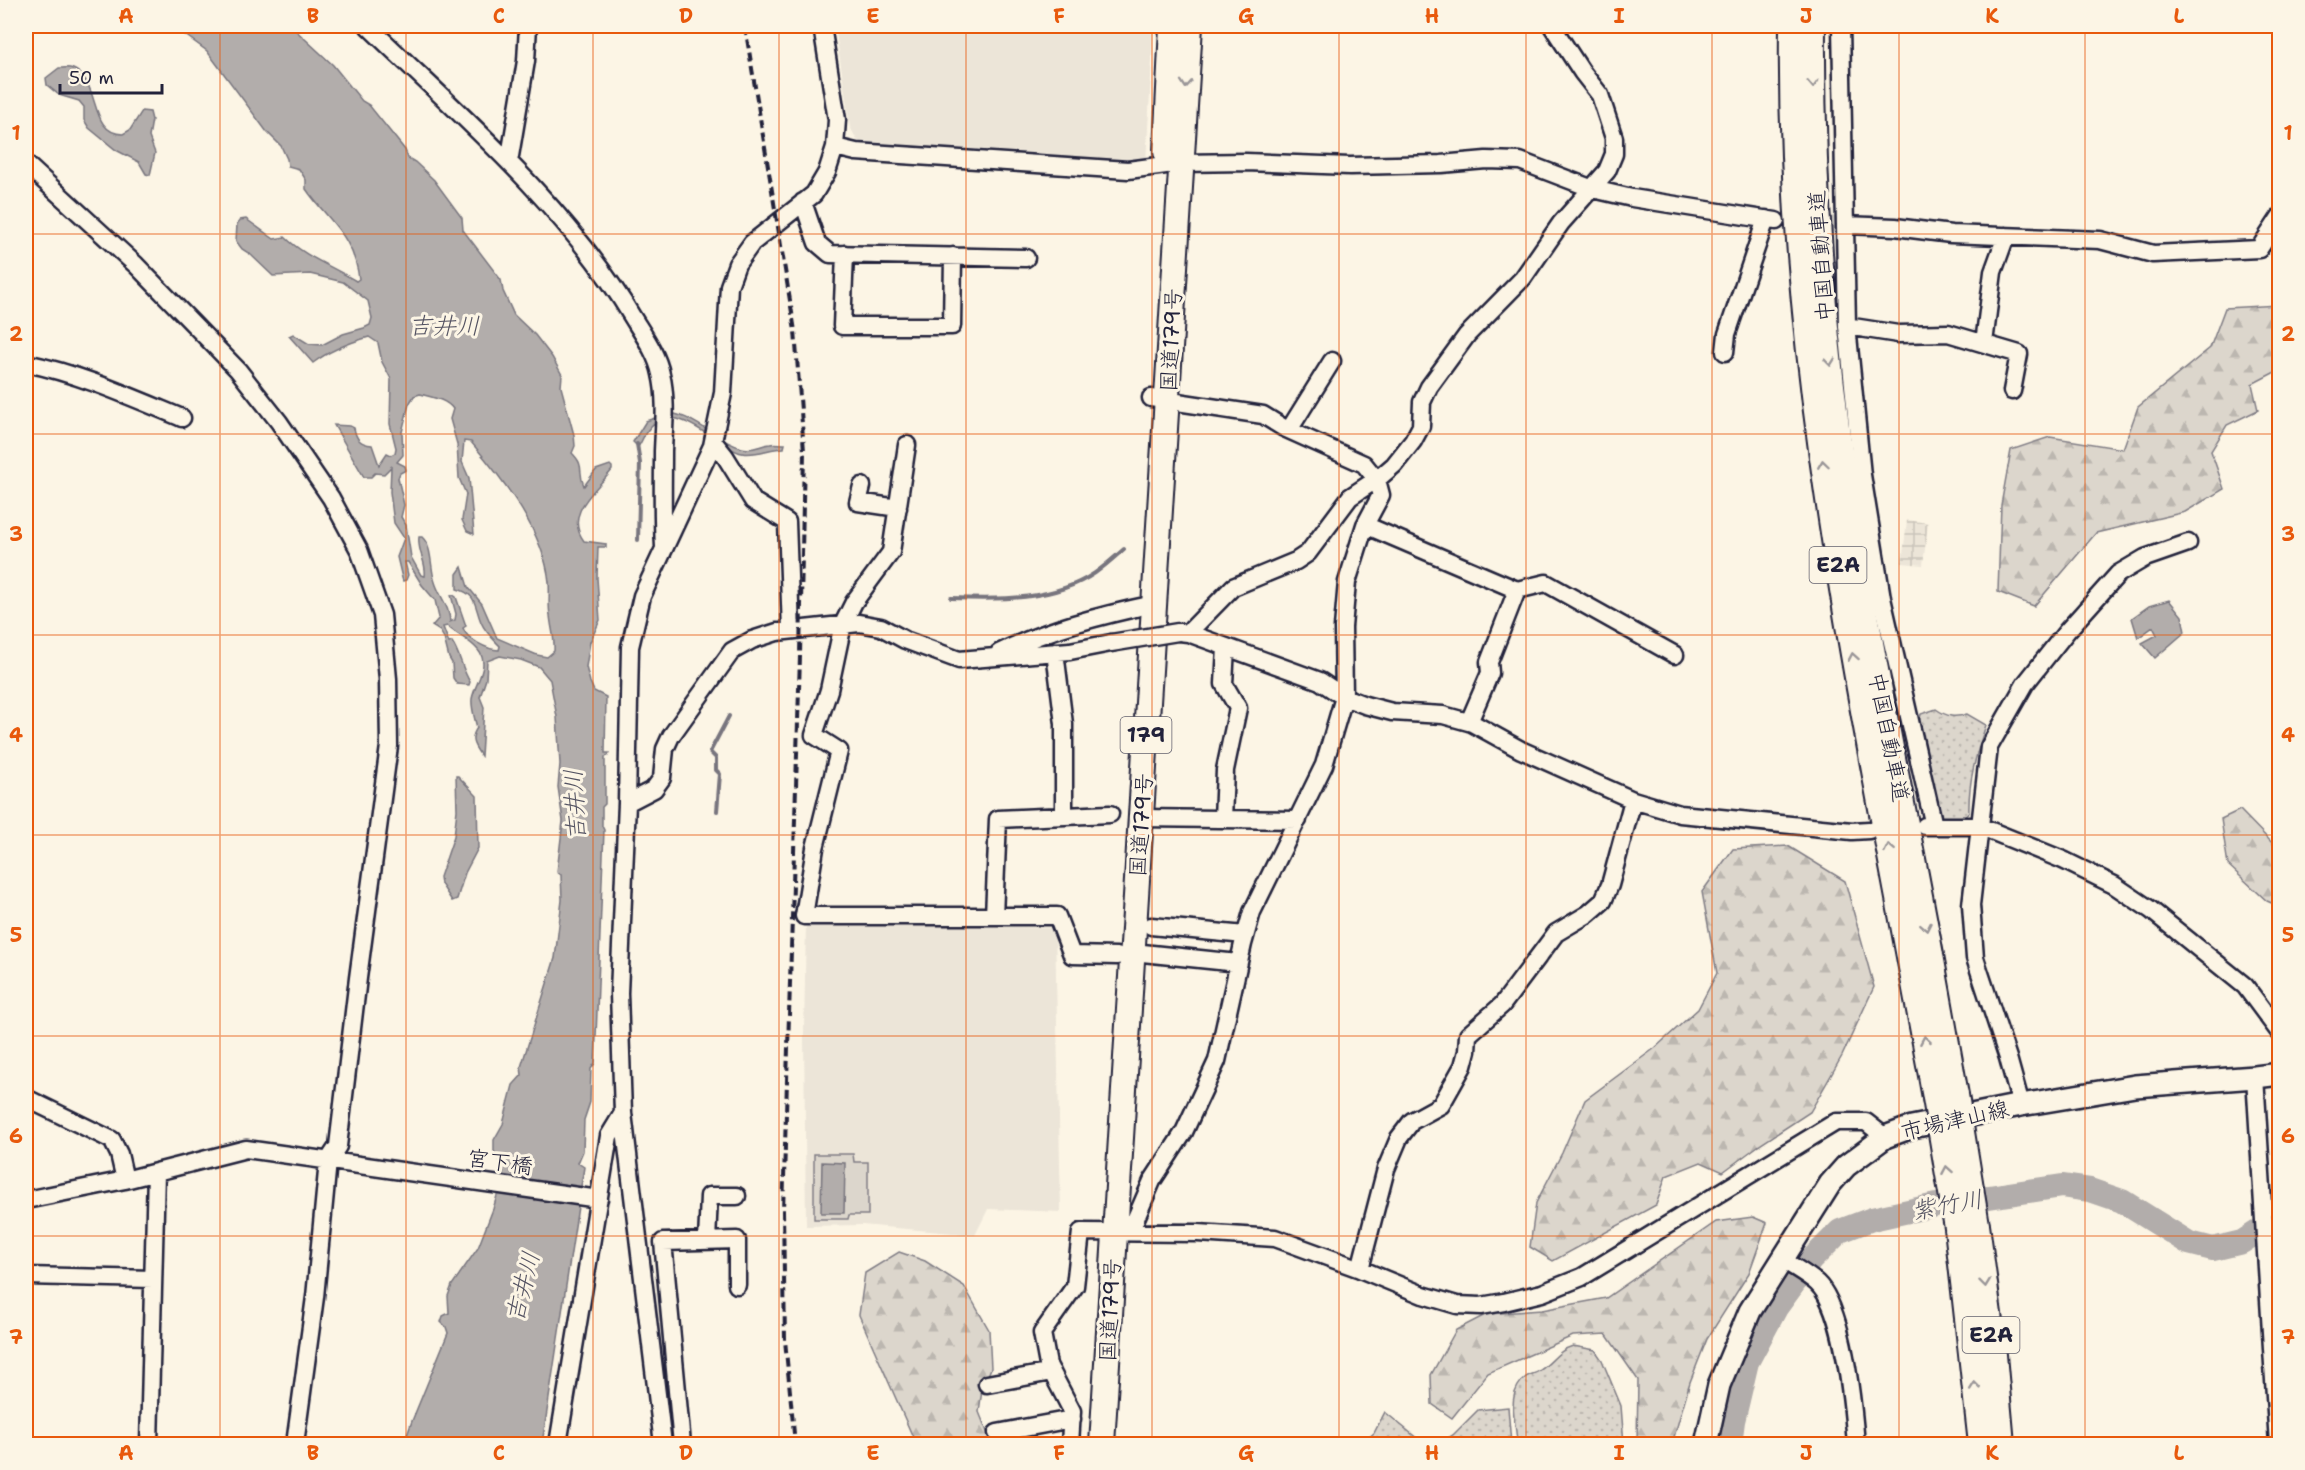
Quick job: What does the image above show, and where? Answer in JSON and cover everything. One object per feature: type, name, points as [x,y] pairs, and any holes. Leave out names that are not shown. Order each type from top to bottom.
[{"type":"highway","name":"国道179号","points":[[1172,26],[1173,163]]},
{"type":"highway","name":"国道179号","points":[[1102,1444],[1114,1231],[1125,954],[1173,163],[1190,26]]},
{"type":"highway","name":"中国自動車道","points":[[1792,26],[1795,188],[1804,306],[1818,432],[1858,686],[1946,1096],[1967,1227],[1993,1344],[2002,1444]]},
{"type":"highway","name":"中国自動車道","points":[[1813,26],[1816,188],[1824,309],[1837,428],[1878,682],[1934,967],[1946,1096]]},
{"type":"highway","name":"国道179号","points":[[1125,954],[1141,818],[1146,606]]},
{"type":"highway","name":"中国自動車道","points":[[1967,1227],[1981,1444]]},
{"type":"highway","name":"国道179号","points":[[1085,1444],[1114,1231]]},
{"type":"main road","name":"市場津山線","points":[[1706,1444],[1719,1385],[1750,1311],[1788,1263],[1830,1184],[1846,1166],[1885,1137],[1912,1127],[2021,1105],[2135,1086],[2280,1074]]},
{"type":"street","points":[[368,26],[509,162],[609,278],[654,353],[661,374],[665,400],[662,506],[664,548]]},
{"type":"street","points":[[509,162],[526,61],[528,26]]},
{"type":"street","points":[[663,1444],[623,1113],[619,993],[627,803],[630,647],[642,596],[713,441],[723,393],[729,286],[737,264],[752,243],[814,194],[827,172],[835,147],[837,120],[822,26]]},
{"type":"street","points":[[1183,632],[1233,587],[1296,561],[1308,553],[1350,496],[1377,480],[1394,465],[1413,441],[1420,426],[1422,402],[1429,387],[1467,335],[1523,278],[1562,223],[1607,171],[1614,154],[1614,138],[1600,95],[1552,26]]},
{"type":"street","points":[[1841,26],[1847,326],[1862,475],[1882,598],[1929,826],[1979,826],[2063,860],[2114,885],[2151,910],[2245,986],[2280,1033]]},
{"type":"street","points":[[835,147],[856,152],[1128,170],[1173,163],[1246,162],[1350,166],[1441,164],[1486,160],[1520,161],[1593,189],[1632,198],[1771,220],[1727,334],[1725,352]]},
{"type":"street","points":[[26,164],[136,266],[238,370],[279,422],[331,498],[353,540],[382,615],[388,679],[389,746],[338,1146],[328,1161],[315,1297],[295,1444]]},
{"type":"street","points":[[26,177],[50,186]]},
{"type":"street","points":[[803,202],[817,243],[830,254],[1026,258]]},
{"type":"street","points":[[1845,225],[1895,227],[1951,234],[2100,240],[2153,254],[2259,249],[2280,217]]},
{"type":"street","points":[[1984,344],[1993,272],[2006,236]]},
{"type":"street","points":[[845,254],[842,326],[952,326],[953,256]]},
{"type":"street","points":[[1847,326],[1898,334],[1948,333],[2019,354],[2012,391]]},
{"type":"street","points":[[1289,430],[1332,361]]},
{"type":"street","points":[[26,363],[100,384],[182,418]]},
{"type":"street","points":[[1114,1231],[1184,1132],[1217,1061],[1238,963],[1252,912],[1324,765],[1344,697],[1343,627],[1347,582],[1365,525],[1381,495],[1377,480],[1364,464],[1289,430],[1263,415],[1159,399]]},
{"type":"street","points":[[713,441],[753,501],[787,522],[791,630]]},
{"type":"street","points":[[907,445],[891,552],[854,602],[843,624],[829,690],[814,735],[839,751],[815,848],[804,916],[1058,916],[1072,955],[1125,954],[1238,963]]},
{"type":"street","points":[[862,486],[858,502],[898,508]]},
{"type":"street","points":[[1365,525],[1517,590],[1546,583],[1675,655]]},
{"type":"street","points":[[2021,1105],[1975,958],[1971,905],[1989,747],[2025,684],[2067,631],[2118,574],[2145,558],[2188,543]]},
{"type":"street","points":[[1469,722],[1490,673],[1489,662],[1517,590]]},
{"type":"street","points":[[990,657],[1024,640],[1146,606]]},
{"type":"street","points":[[627,803],[654,789],[662,778],[665,749],[671,736],[732,651],[764,635],[859,623],[881,627],[905,640],[959,660],[1055,652],[1183,632],[1320,681],[1344,697],[1365,705],[1392,712],[1443,715],[1469,722],[1521,750],[1633,800],[1680,814],[1852,831],[1869,830]]},
{"type":"street","points":[[1223,819],[1225,770],[1238,708],[1224,684],[1226,647]]},
{"type":"street","points":[[1055,652],[1064,724],[1064,816]]},
{"type":"street","points":[[1360,1269],[1386,1169],[1399,1138],[1412,1121],[1441,1105],[1463,1066],[1468,1035],[1502,1005],[1556,933],[1588,914],[1603,901],[1610,885],[1633,800]]},
{"type":"street","points":[[994,916],[998,819],[1110,814]]},
{"type":"street","points":[[1141,818],[1298,820]]},
{"type":"street","points":[[1151,926],[1245,935]]},
{"type":"street","points":[[2255,1077],[2278,1444]]},
{"type":"street","points":[[26,1098],[112,1140],[119,1154],[125,1180]]},
{"type":"street","points":[[558,1444],[609,1136],[623,1113]]},
{"type":"street","points":[[1070,1444],[1072,1411],[1052,1372],[1042,1333],[1075,1286],[1081,1232],[1198,1233],[1275,1238],[1423,1295],[1457,1305],[1481,1306],[1542,1293],[1582,1277],[1836,1122],[1866,1122],[1885,1137]]},
{"type":"street","name":"宮下橋","points":[[26,1200],[125,1180],[246,1149],[599,1199]]},
{"type":"street","points":[[149,1444],[156,1172]]},
{"type":"street","points":[[707,1241],[709,1196],[737,1196]]},
{"type":"street","points":[[682,1444],[663,1242],[737,1240],[737,1286]]},
{"type":"street","points":[[1788,1263],[1818,1284],[1831,1305],[1852,1390],[1856,1444]]},
{"type":"street","points":[[26,1276],[153,1279]]},
{"type":"street","points":[[648,1307],[669,1306]]},
{"type":"street","points":[[987,1384],[1052,1372]]},
{"type":"street","points":[[997,1433],[1072,1419]]},
{"type":"shaded area","points":[[835,26],[1154,26],[1146,162],[1126,167],[866,144],[857,140],[850,127]]},
{"type":"shaded area","points":[[1907,520],[1928,523],[1923,565],[1902,563]]},
{"type":"shaded area","points":[[806,921],[1055,928],[1061,1212],[988,1209],[975,1235],[862,1225],[806,1226],[804,1034]]},
{"type":"green space","points":[[2279,305],[2279,370],[2252,384],[2258,410],[2227,425],[2211,451],[2224,489],[2185,512],[2096,533],[2034,606],[1998,592],[2001,505],[2011,450],[2050,437],[2123,449],[2138,407],[2210,348],[2225,308]]},
{"type":"green space","points":[[1936,709],[1951,716],[1967,714],[1986,725],[1973,768],[1969,813],[1963,818],[1944,820],[1939,816],[1919,722],[1921,714]]},
{"type":"green space","points":[[2240,810],[2279,850],[2279,906],[2267,901],[2228,865],[2221,819]]},
{"type":"green space","points":[[1788,846],[1845,881],[1874,987],[1842,1056],[1810,1112],[1723,1172],[1701,1162],[1666,1176],[1656,1205],[1553,1261],[1530,1247],[1536,1203],[1562,1153],[1585,1100],[1655,1048],[1698,1009],[1717,973],[1702,892],[1733,849]]},
{"type":"green space","points":[[814,1154],[853,1154],[854,1162],[868,1162],[868,1215],[849,1215],[848,1219],[814,1219]]},
{"type":"green space","points":[[1753,1217],[1767,1223],[1749,1273],[1707,1339],[1690,1382],[1672,1444],[1637,1444],[1638,1380],[1606,1334],[1573,1336],[1488,1373],[1452,1418],[1432,1404],[1431,1375],[1456,1330],[1487,1314],[1542,1310],[1606,1298],[1716,1222]]},
{"type":"green space","points":[[899,1252],[925,1261],[964,1286],[989,1330],[991,1368],[982,1390],[979,1412],[992,1444],[916,1444],[859,1315],[865,1273]]},
{"type":"green space","points":[[1573,1346],[1595,1350],[1602,1360],[1621,1406],[1624,1444],[1517,1444],[1513,1400],[1519,1384],[1526,1377],[1544,1368],[1563,1350]]},
{"type":"green space","points":[[1508,1407],[1511,1444],[1438,1444],[1453,1435],[1478,1410]]},
{"type":"green space","points":[[1385,1412],[1424,1444],[1361,1444],[1374,1433]]},
{"type":"water","name":"吉井川","points":[[173,26],[291,26],[333,65],[362,101],[369,105],[405,150],[408,158],[434,180],[462,218],[463,230],[501,280],[503,291],[514,315],[535,335],[552,357],[562,375],[561,387],[574,435],[575,446],[572,453],[580,465],[584,486],[596,470],[610,465],[612,467],[612,470],[584,502],[577,521],[584,541],[606,544],[606,547],[598,547],[597,578],[600,620],[590,642],[586,667],[594,691],[606,697],[605,753],[609,753],[605,757],[605,804],[602,807],[604,830],[595,1063],[591,1069],[590,1102],[584,1120],[583,1151],[578,1163],[584,1167],[542,1444],[404,1444],[448,1333],[441,1322],[443,1316],[449,1313],[448,1296],[452,1285],[478,1248],[493,1209],[503,1176],[501,1164],[494,1151],[494,1140],[503,1124],[513,1085],[522,1075],[521,1067],[555,958],[562,900],[561,875],[557,872],[563,821],[558,787],[560,764],[557,717],[550,680],[539,667],[521,660],[500,656],[487,661],[486,679],[480,697],[484,707],[481,756],[473,742],[477,728],[472,699],[483,668],[482,656],[467,640],[447,626],[443,627],[449,643],[452,642],[455,646],[470,682],[469,685],[457,684],[453,678],[452,663],[444,638],[440,631],[432,626],[439,618],[435,600],[422,585],[408,562],[405,562],[408,575],[406,580],[403,581],[402,578],[397,557],[404,538],[394,523],[390,492],[391,467],[384,474],[375,473],[371,477],[364,477],[334,425],[354,428],[359,440],[372,445],[379,465],[387,453],[391,455],[395,453],[396,448],[390,424],[391,379],[382,362],[378,343],[369,337],[361,339],[313,363],[289,336],[293,334],[309,344],[322,345],[343,334],[364,328],[370,325],[372,318],[368,301],[343,282],[310,274],[273,276],[236,241],[237,224],[240,220],[246,219],[274,239],[285,237],[310,256],[356,281],[359,279],[352,251],[339,230],[306,189],[306,180],[299,169],[288,166],[281,146],[267,132],[207,51]],"holes":[[[420,394],[442,401],[453,409],[450,419],[457,444],[459,478],[466,494],[462,520],[467,531],[474,534],[469,478],[462,462],[464,441],[471,442],[496,472],[531,525],[546,563],[549,582],[549,611],[554,651],[547,657],[497,638],[482,604],[468,587],[462,567],[457,574],[457,589],[472,597],[483,626],[500,646],[499,650],[473,640],[463,628],[466,626],[456,597],[453,595],[451,595],[456,614],[455,620],[450,622],[448,611],[433,577],[428,546],[422,537],[419,537],[419,542],[425,576],[421,575],[411,557],[406,525],[401,517],[404,505],[398,478],[400,473],[406,470],[405,466],[397,462],[403,455],[402,432],[409,404],[414,396]]]},
{"type":"water","points":[[59,68],[71,68],[82,75],[88,84],[99,116],[112,132],[123,134],[130,130],[142,111],[150,112],[152,120],[149,137],[155,153],[150,175],[146,174],[139,162],[116,150],[89,128],[84,120],[84,107],[79,101],[59,95],[47,85],[46,78]]},
{"type":"water","points":[[670,413],[689,419],[742,448],[785,444],[784,448],[742,453],[731,449],[694,426],[669,418],[657,421],[647,431],[638,447],[633,442],[646,421]]},
{"type":"water","points":[[2169,600],[2182,616],[2185,632],[2155,658],[2142,643],[2157,635],[2153,627],[2138,638],[2132,618],[2149,606]]},
{"type":"water","points":[[456,776],[477,796],[478,848],[465,873],[457,899],[452,901],[441,884],[440,877],[454,836],[457,810]]},
{"type":"water","points":[[822,1162],[845,1163],[844,1213],[821,1213]]},
{"type":"waterway","points":[[637,444],[640,463],[638,540]]},
{"type":"waterway","points":[[951,598],[1025,597],[1062,589],[1095,573],[1124,549]]},
{"type":"waterway","points":[[717,811],[720,774],[716,770],[716,758],[710,752],[729,716]]},
{"type":"waterway","name":"紫竹川","points":[[1730,1444],[1747,1362],[1776,1308],[1811,1260],[1840,1231],[1872,1219],[1936,1205],[2062,1186],[2090,1190],[2122,1201],[2189,1243],[2213,1249],[2242,1242],[2280,1217]]},
{"type":"tunnel","points":[[1776,221],[1845,225]]},
{"type":"railway","points":[[745,26],[795,331],[804,451],[783,1211],[785,1340],[795,1444]]}]
